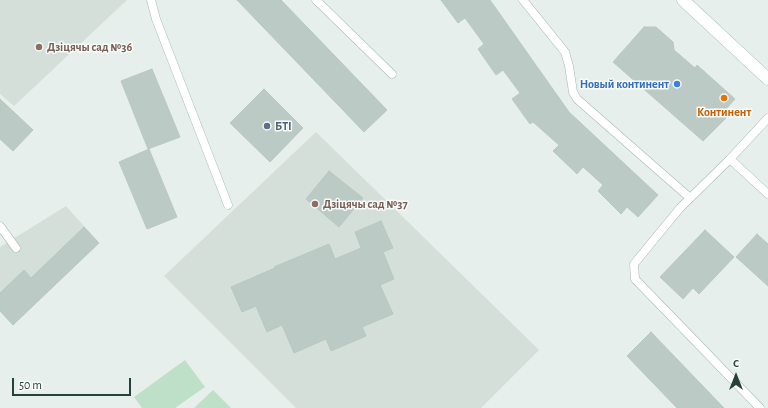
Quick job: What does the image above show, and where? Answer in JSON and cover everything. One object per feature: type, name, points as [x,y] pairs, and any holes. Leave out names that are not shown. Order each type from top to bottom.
[{"type":"main road","points":[[683,0],[768,79]]},
{"type":"lane","points":[[151,0],[156,19],[228,205]]},
{"type":"lane","points":[[316,0],[392,74]]},
{"type":"lane","points":[[523,0],[565,52],[573,92],[577,99],[690,198]]},
{"type":"lane","points":[[760,408],[635,279],[634,264],[690,198],[730,159],[768,118]]},
{"type":"lane","points":[[730,159],[768,194]]},
{"type":"lane","points":[[0,226],[16,248]]},
{"type":"shaded area","name":"Дзіцячы сад №36","points":[[0,0],[127,0],[14,106],[0,94]]},
{"type":"shaded area","name":"Дзіцячы сад №37","points":[[316,132],[539,350],[481,408],[296,408],[164,276]]},
{"type":"shaded area","points":[[66,206],[99,243],[13,325],[0,311],[0,247]]},
{"type":"green space","points":[[185,360],[205,387],[175,408],[142,408],[134,397]]},
{"type":"green space","points":[[213,390],[231,408],[194,408]]},
{"type":"building","points":[[237,0],[281,0],[387,110],[364,132]]},
{"type":"building","points":[[441,0],[490,0],[569,112],[658,195],[638,217],[627,207],[621,214],[598,191],[603,185],[583,167],[577,174],[553,151],[559,145],[533,122],[530,124],[512,99],[520,93],[503,70],[496,75],[478,49],[484,44],[465,18],[458,23]]},
{"type":"building","name":"Новый континент","points":[[644,27],[656,27],[673,42],[674,50],[695,68],[697,65],[735,99],[725,110],[730,114],[703,141],[613,62]]},
{"type":"building","points":[[152,69],[180,137],[148,149],[121,81]]},
{"type":"building","name":"БТІ","points":[[264,89],[303,128],[270,162],[230,123]]},
{"type":"building","points":[[0,99],[33,130],[13,151],[0,139]]},
{"type":"building","points":[[149,149],[177,217],[147,229],[119,162]]},
{"type":"building","points":[[329,171],[363,198],[339,227],[306,199]]},
{"type":"building","points":[[381,221],[393,248],[383,252],[394,279],[380,285],[393,314],[362,327],[366,336],[331,351],[326,339],[294,353],[282,325],[267,332],[256,306],[242,312],[231,287],[329,244],[335,259],[361,248],[355,232]]},
{"type":"building","points":[[84,227],[99,243],[13,325],[0,311],[0,293],[24,270],[31,278]]},
{"type":"building","points":[[705,230],[734,257],[699,294],[693,288],[683,299],[660,277]]},
{"type":"building","points":[[757,234],[768,244],[768,286],[736,257]]},
{"type":"building","points":[[651,332],[724,408],[677,408],[627,356]]},
{"type":"place","name":"Дзіцячы сад №36","points":[[39,47]]},
{"type":"place","name":"Новый континент","points":[[677,84]]},
{"type":"place","name":"Континент","points":[[724,98]]},
{"type":"place","name":"БТІ","points":[[267,126]]},
{"type":"place","name":"Дзіцячы сад №37","points":[[315,204]]}]
